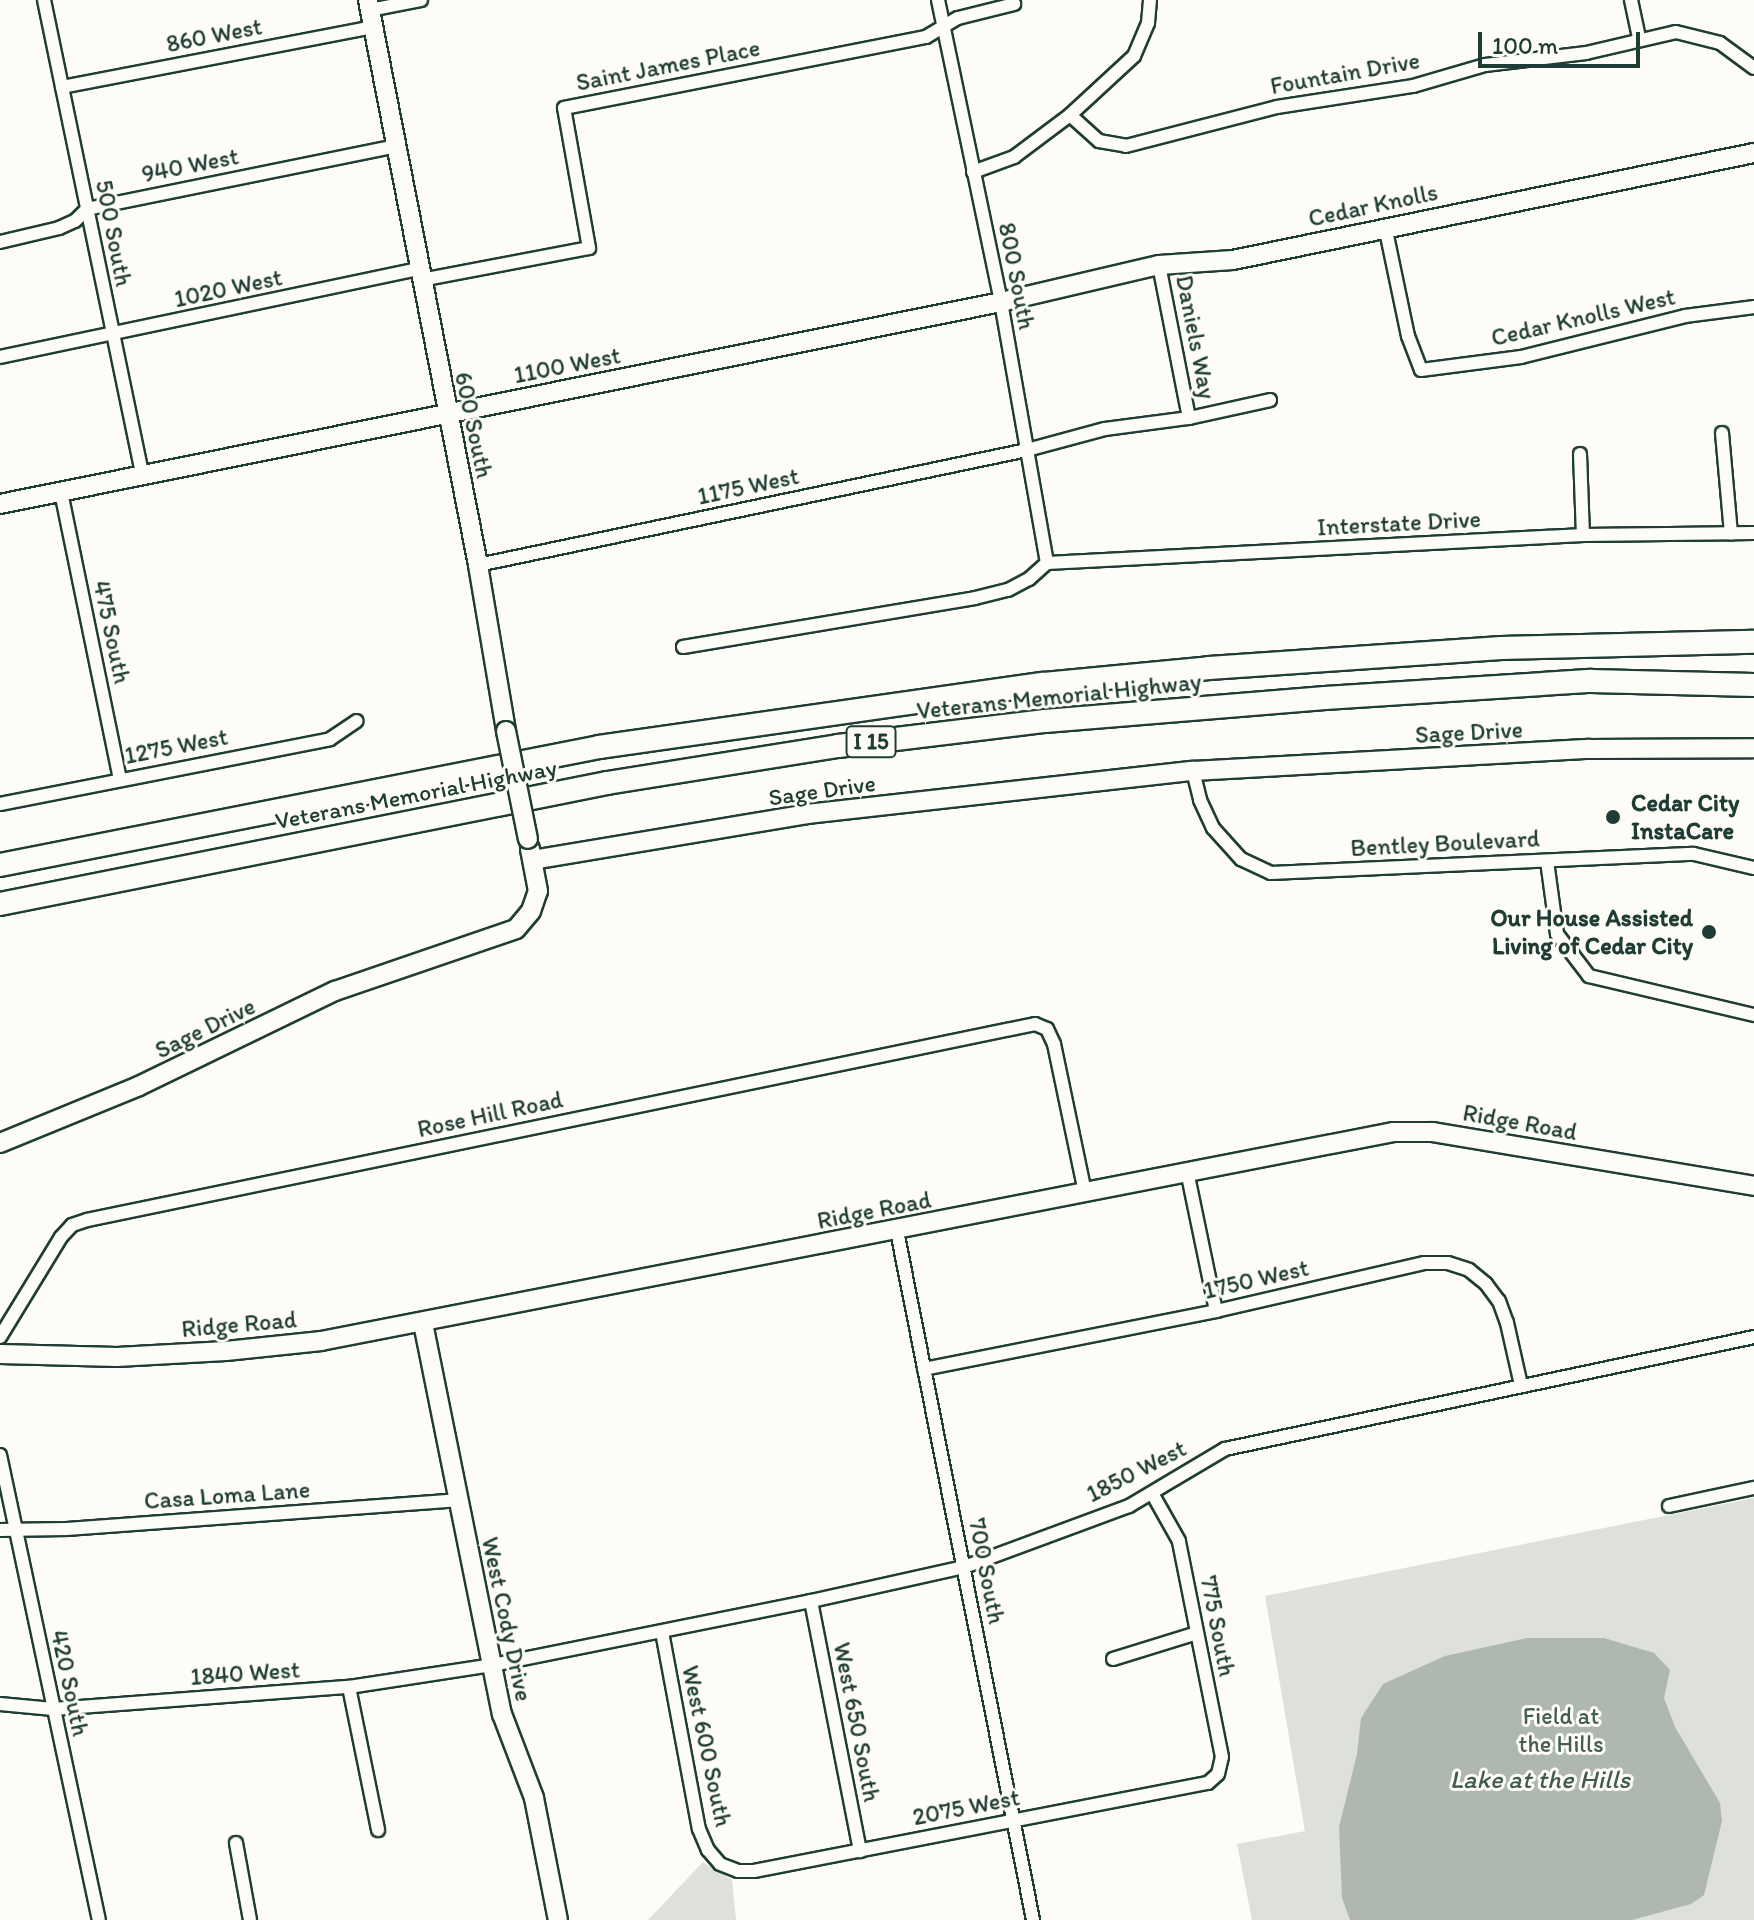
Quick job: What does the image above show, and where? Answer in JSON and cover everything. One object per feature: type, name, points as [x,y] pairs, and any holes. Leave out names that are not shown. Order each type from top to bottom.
[{"type":"highway","name":"Veterans Memorial Highway","points":[[0,865],[599,747],[1044,684],[1209,668],[1501,648],[1754,642]]},
{"type":"highway","name":"Veterans Memorial Highway","points":[[0,904],[607,783],[838,746],[1045,721],[1325,698],[1591,681],[1754,685]]},
{"type":"street","name":"500 South","points":[[44,0],[142,475]]},
{"type":"street","name":"860 West","points":[[62,87],[421,0]]},
{"type":"street","name":"800 South","points":[[938,0],[1001,302],[1047,563]]},
{"type":"street","points":[[973,172],[1014,157],[1070,115],[1134,56],[1148,23],[1150,0]]},
{"type":"street","points":[[1631,0],[1639,39]]},
{"type":"street","points":[[944,27],[958,18],[1014,4]]},
{"type":"street","name":"600 South","points":[[370,12],[533,860]]},
{"type":"street","name":"Saint James Place","points":[[420,275],[589,248],[564,108],[926,37],[944,27]]},
{"type":"street","name":"Fountain Drive","points":[[1070,115],[1099,141],[1126,146],[1277,107],[1413,86],[1485,65],[1586,53],[1676,32],[1720,43],[1754,68]]},
{"type":"street","name":"940 West","points":[[0,242],[59,228],[75,221],[87,209],[396,146]]},
{"type":"street","name":"Cedar Knolls","points":[[1001,302],[1159,265],[1233,260],[1385,226],[1754,153]]},
{"type":"street","name":"Cedar Knolls West","points":[[1385,226],[1408,336],[1421,370],[1521,357],[1685,316],[1754,307]]},
{"type":"street","name":"Daniels Way","points":[[1159,265],[1189,418]]},
{"type":"street","name":"1020 West","points":[[0,357],[420,275]]},
{"type":"street","name":"1100 West","points":[[0,504],[1001,302]]},
{"type":"street","points":[[1027,450],[1105,429],[1189,418],[1270,400]]},
{"type":"street","points":[[1722,433],[1731,534]]},
{"type":"street","name":"1175 West","points":[[478,565],[1027,450]]},
{"type":"street","points":[[1580,454],[1583,535]]},
{"type":"street","name":"475 South","points":[[61,492],[120,779]]},
{"type":"street","name":"Interstate Drive","points":[[1047,563],[1583,535],[1754,533]]},
{"type":"street","points":[[683,647],[975,598],[1008,590],[1029,579],[1047,563]]},
{"type":"street","name":"1275 West","points":[[0,804],[330,739],[357,721]]},
{"type":"street","name":"Sage Drive","points":[[0,1143],[139,1086],[335,991],[516,929],[531,911],[538,891],[533,860],[807,814],[1193,771],[1589,749],[1754,748]]},
{"type":"street","name":"Bentley Boulevard","points":[[1193,771],[1200,800],[1213,828],[1241,859],[1271,873],[1694,854],[1754,868]]},
{"type":"street","points":[[1547,861],[1557,934],[1589,976],[1754,1015]]},
{"type":"street","name":"Rose Hill Road","points":[[0,1337],[61,1237],[72,1225],[87,1220],[1035,1024],[1047,1029],[1054,1044],[1085,1192]]},
{"type":"street","name":"Ridge Road","points":[[0,1354],[117,1357],[226,1351],[321,1341],[897,1231],[1350,1138],[1433,1132],[1754,1186]]},
{"type":"street","points":[[1187,1171],[1216,1311]]},
{"type":"street","name":"700 South","points":[[897,1231],[1033,1920]]},
{"type":"street","name":"1750 West","points":[[924,1369],[1216,1311],[1424,1263],[1448,1263],[1469,1270],[1486,1284],[1499,1301],[1521,1385]]},
{"type":"street","name":"West Cody Drive","points":[[423,1323],[502,1714],[534,1798],[558,1920]]},
{"type":"street","name":"1850 West","points":[[493,1665],[964,1567],[1129,1506],[1225,1449],[1754,1337]]},
{"type":"street","name":"420 South","points":[[0,1455],[99,1920]]},
{"type":"street","points":[[1669,1506],[1754,1488]]},
{"type":"street","name":"775 South","points":[[1152,1493],[1179,1541],[1222,1757],[1218,1774]]},
{"type":"street","name":"Casa Loma Lane","points":[[0,1530],[16,1532],[458,1500]]},
{"type":"street","name":"West 650 South","points":[[811,1601],[860,1851]]},
{"type":"street","name":"West 600 South","points":[[662,1632],[699,1829],[708,1850],[720,1864]]},
{"type":"street","points":[[1113,1659],[1197,1633]]},
{"type":"street","name":"1840 West","points":[[0,1704],[53,1709],[349,1687],[493,1665]]},
{"type":"street","points":[[349,1687],[378,1830]]},
{"type":"street","name":"2075 West","points":[[720,1864],[738,1871],[754,1871],[1208,1783],[1218,1774]]},
{"type":"street","points":[[236,1843],[250,1920]]},
{"type":"green space","name":"Field at the Hills","points":[[1754,1498],[1754,1920],[1252,1920],[1237,1844],[1305,1831],[1265,1596]]},
{"type":"green space","points":[[703,1862],[732,1880],[736,1920],[648,1920]]},
{"type":"water","name":"Lake at the Hills","points":[[1527,1638],[1604,1638],[1654,1653],[1670,1670],[1664,1698],[1675,1727],[1720,1803],[1722,1821],[1704,1895],[1691,1904],[1632,1920],[1350,1920],[1342,1898],[1339,1827],[1357,1754],[1361,1718],[1383,1684],[1445,1656]]},
{"type":"place","name":"Cedar City InstaCare","points":[[1613,817]]},
{"type":"place","name":"Our House Assisted Living of Cedar City","points":[[1709,932]]}]
